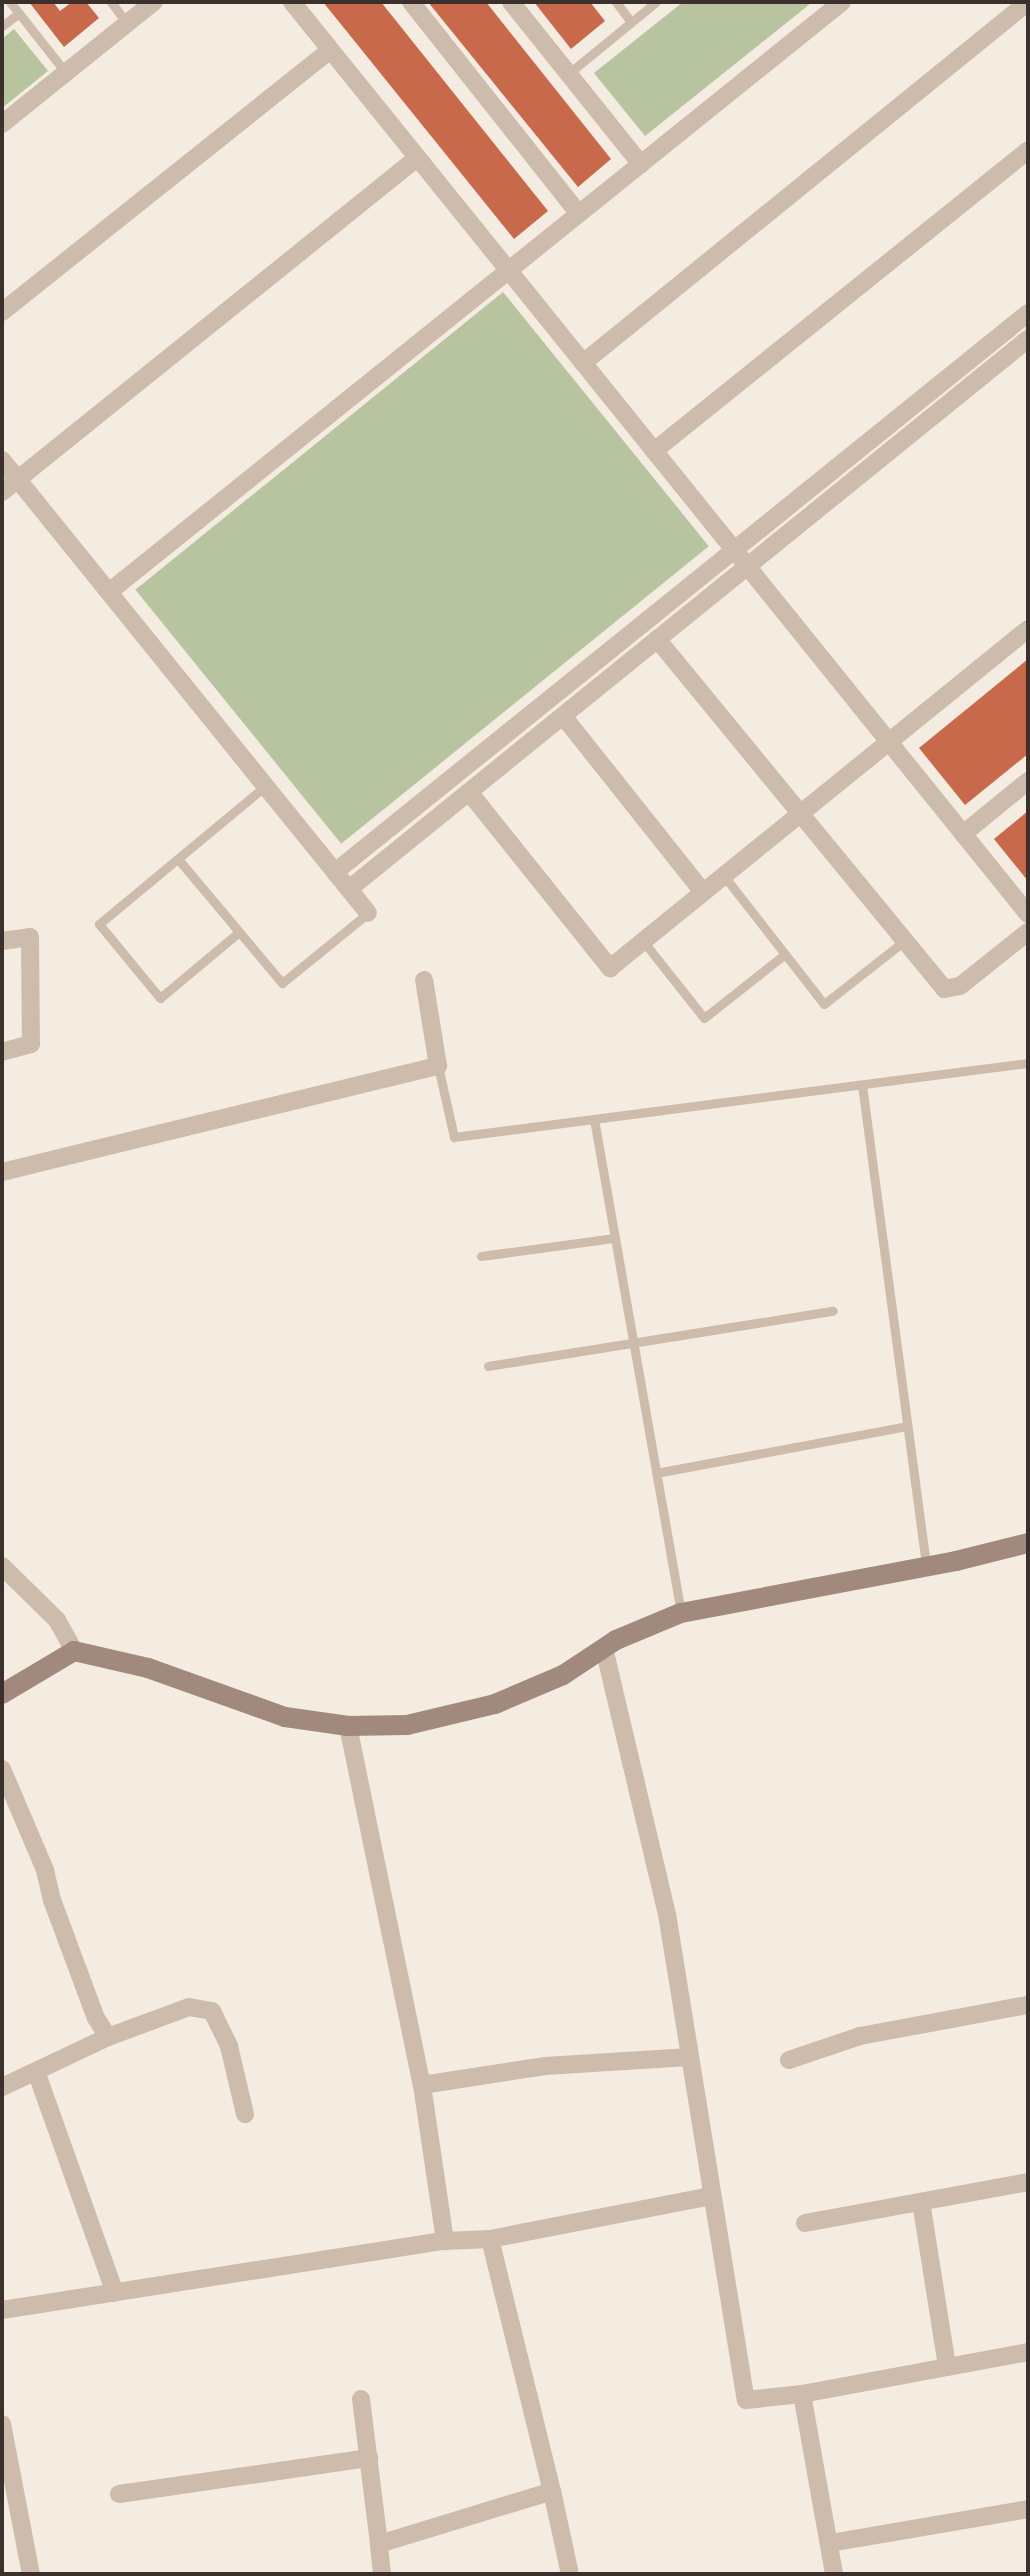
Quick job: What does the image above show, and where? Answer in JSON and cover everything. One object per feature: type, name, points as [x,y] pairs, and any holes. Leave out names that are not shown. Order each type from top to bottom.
[{"type":"street","points":[[2,124],[154,2]]},
{"type":"street","points":[[292,2],[1028,914]]},
{"type":"street","points":[[411,2],[579,214]]},
{"type":"street","points":[[511,2],[641,164]]},
{"type":"street","points":[[109,592],[834,5]]},
{"type":"street","points":[[583,363],[1021,9]]},
{"type":"street","points":[[2,312],[330,50]]},
{"type":"street","points":[[654,451],[1028,150]]},
{"type":"street","points":[[2,492],[417,158]]},
{"type":"street","points":[[335,872],[1028,313]]},
{"type":"street","points":[[349,889],[1028,339]]},
{"type":"street","points":[[2,460],[368,913]]},
{"type":"street","points":[[469,792],[610,968],[1028,629]]},
{"type":"street","points":[[657,639],[944,989],[960,986],[1028,932]]},
{"type":"street","points":[[563,716],[703,892]]},
{"type":"street","points":[[963,834],[1028,781]]},
{"type":"street","points":[[2,941],[30,937],[31,1044],[2,1052]]},
{"type":"street","points":[[2,1172],[438,1066],[424,980]]},
{"type":"street","points":[[2,1694],[74,1651],[148,1668],[285,1717],[348,1726],[407,1725],[495,1704],[563,1675],[604,1648],[681,1613],[926,1567],[1028,1543]]},
{"type":"street","points":[[2,1566],[57,1620],[74,1651]]},
{"type":"street","points":[[604,1648],[667,1914],[746,2400],[802,2394],[1028,2352]]},
{"type":"street","points":[[348,1726],[422,2085],[445,2241]]},
{"type":"street","points":[[2,1769],[45,1870],[52,1900],[96,2018],[108,2037]]},
{"type":"street","points":[[789,2060],[860,2036],[1028,2005]]},
{"type":"street","points":[[2,2087],[37,2074],[108,2037],[189,2007],[212,2011],[229,2046],[245,2114]]},
{"type":"street","points":[[422,2085],[545,2066],[690,2057]]},
{"type":"street","points":[[37,2074],[115,2293]]},
{"type":"street","points":[[805,2223],[1028,2182]]},
{"type":"street","points":[[2,2310],[445,2241],[490,2239],[712,2196]]},
{"type":"street","points":[[921,2202],[947,2367]]},
{"type":"street","points":[[490,2239],[570,2574]]},
{"type":"street","points":[[802,2394],[834,2574]]},
{"type":"street","points":[[361,2399],[382,2574]]},
{"type":"street","points":[[2,2424],[31,2574]]},
{"type":"street","points":[[119,2494],[369,2458]]},
{"type":"street","points":[[379,2544],[552,2491]]},
{"type":"street","points":[[830,2543],[1028,2509]]},
{"type":"lane","points":[[10,2],[66,73]]},
{"type":"lane","points":[[111,2],[127,23]]},
{"type":"lane","points":[[616,2],[631,22]]},
{"type":"lane","points":[[568,74],[656,2]]},
{"type":"lane","points":[[2,26],[19,13]]},
{"type":"lane","points":[[239,932],[160,998],[99,924],[265,786]]},
{"type":"lane","points":[[178,859],[282,983],[368,913]]},
{"type":"lane","points":[[724,876],[824,1004],[904,941]]},
{"type":"lane","points":[[643,941],[704,1018],[785,954]]},
{"type":"lane","points":[[438,1066],[454,1137],[1028,1063]]},
{"type":"lane","points":[[862,1085],[926,1567]]},
{"type":"lane","points":[[594,1119],[681,1613]]},
{"type":"lane","points":[[481,1256],[615,1238]]},
{"type":"lane","points":[[488,1366],[833,1311]]},
{"type":"lane","points":[[656,1473],[907,1426]]},
{"type":"green space","points":[[683,2],[810,4],[645,136],[594,73]]},
{"type":"green space","points":[[14,29],[48,71],[2,108],[2,39]]},
{"type":"green space","points":[[503,292],[709,546],[341,844],[135,590]]},
{"type":"building","points":[[29,2],[53,2],[60,11],[72,2],[86,2],[99,18],[64,47]]},
{"type":"building","points":[[323,2],[381,2],[548,211],[514,239]]},
{"type":"building","points":[[428,2],[486,2],[611,159],[578,187]]},
{"type":"building","points":[[534,2],[590,2],[605,21],[571,49]]},
{"type":"building","points":[[1028,659],[1028,754],[965,805],[919,748]]},
{"type":"building","points":[[1028,811],[1028,881],[994,839]]}]
